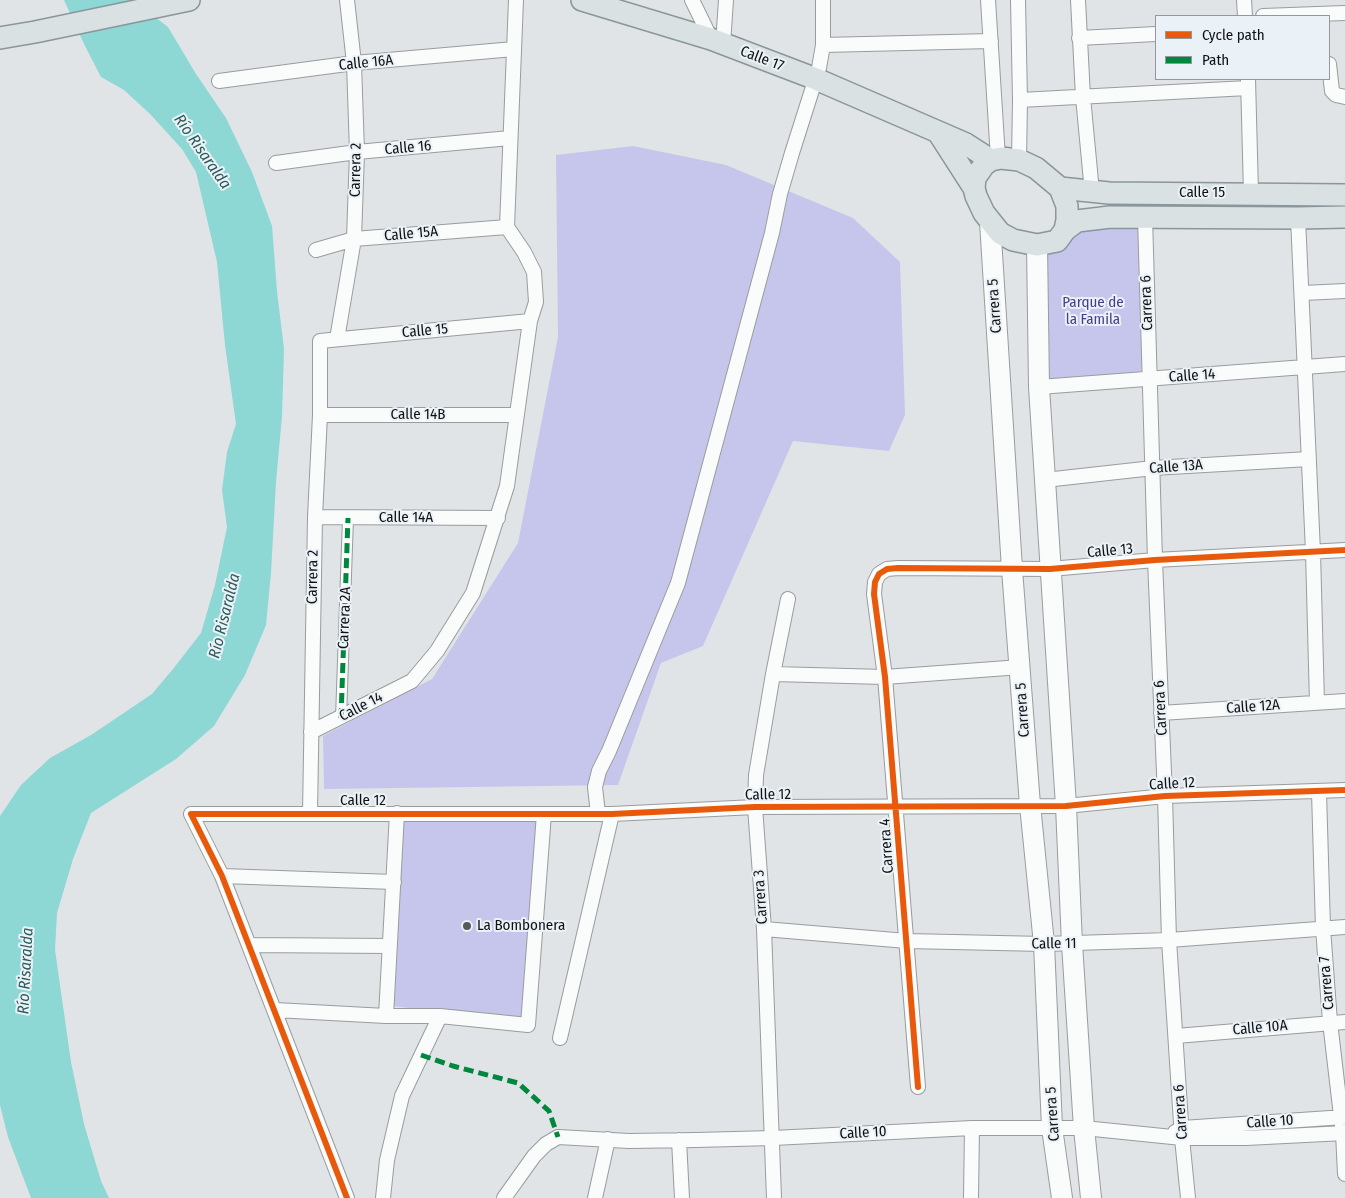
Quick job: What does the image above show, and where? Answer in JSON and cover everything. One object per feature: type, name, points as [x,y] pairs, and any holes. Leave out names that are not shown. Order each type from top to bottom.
[{"type":"main road","points":[[0,38],[189,0]]},
{"type":"main road","name":"Calle 17","points":[[582,0],[717,41],[816,79],[994,159]]},
{"type":"main road","points":[[937,132],[974,188],[979,204],[990,222],[1000,233],[1013,240],[1037,245],[1057,240],[1065,230],[1067,206],[1060,188],[1036,168],[1019,160],[994,159],[979,171],[975,178],[974,188]]},
{"type":"main road","name":"Calle 15","points":[[1060,188],[1092,192],[1251,193],[1345,196]]},
{"type":"main road","name":"Calle 15","points":[[1065,230],[1077,221],[1110,217],[1345,217]]},
{"type":"main road","name":"Carrera 5","points":[[990,222],[1012,569],[1021,667],[1030,805],[1044,944],[1052,1128],[1062,1198]]},
{"type":"main road","name":"Carrera 5","points":[[1037,245],[1039,386],[1066,806],[1072,944],[1084,1128],[1091,1198]]},
{"type":"street","name":"Carrera 2","points":[[337,339],[354,239],[358,152],[354,64],[347,0]]},
{"type":"street","points":[[498,518],[507,486],[530,321],[536,302],[534,272],[524,252],[507,227],[516,0]]},
{"type":"street","points":[[692,0],[717,41]]},
{"type":"street","points":[[717,41],[726,0]]},
{"type":"street","points":[[560,1038],[605,814],[595,787],[599,771],[678,583],[772,234],[785,178],[816,79],[823,45],[827,0]]},
{"type":"street","points":[[988,0],[994,159]]},
{"type":"street","points":[[1018,0],[1019,160]]},
{"type":"street","points":[[1078,0],[1079,38],[1092,192]]},
{"type":"street","points":[[1244,0],[1245,15]]},
{"type":"street","points":[[1323,15],[1345,13]]},
{"type":"street","points":[[1079,38],[1155,34]]},
{"type":"street","points":[[823,45],[991,41]]},
{"type":"street","name":"Calle 16A","points":[[219,82],[354,64],[514,49]]},
{"type":"street","points":[[1330,73],[1332,91],[1336,96],[1345,97]]},
{"type":"street","points":[[1020,100],[1084,97],[1248,83],[1251,193]]},
{"type":"street","name":"Calle 16","points":[[276,163],[358,152],[510,138]]},
{"type":"street","name":"Carrera 6","points":[[1145,217],[1155,560],[1170,940],[1188,1198]]},
{"type":"street","points":[[1298,218],[1303,293],[1317,703]]},
{"type":"street","name":"Calle 15A","points":[[316,250],[354,239],[507,227]]},
{"type":"street","points":[[1303,293],[1345,291]]},
{"type":"street","name":"Calle 15","points":[[320,341],[530,321]]},
{"type":"street","name":"Carrera 2","points":[[310,813],[314,517],[320,415],[320,341]]},
{"type":"street","name":"Calle 14","points":[[1039,386],[1149,380],[1345,364]]},
{"type":"street","name":"Calle 14B","points":[[320,415],[516,415]]},
{"type":"street","name":"Calle 13A","points":[[1045,480],[1152,468],[1309,459]]},
{"type":"street","name":"Calle 14A","points":[[314,517],[498,518]]},
{"type":"street","name":"Carrera 2A","points":[[342,718],[348,518]]},
{"type":"street","name":"Calle 14","points":[[311,732],[412,681],[437,651],[473,593],[498,518]]},
{"type":"street","name":"Calle 13","points":[[879,574],[887,569],[898,568],[1050,569],[1155,560],[1345,550]]},
{"type":"street","name":"Carrera 4","points":[[879,574],[875,582],[874,594],[885,677],[918,1087]]},
{"type":"street","name":"Carrera 3","points":[[774,1198],[764,929],[755,807],[756,775],[788,599]]},
{"type":"street","points":[[773,674],[885,677],[1021,667]]},
{"type":"street","name":"Calle 12A","points":[[1161,713],[1345,701]]},
{"type":"street","name":"Calle 12","points":[[222,876],[191,814],[605,814],[755,807],[1066,806],[1165,796],[1345,790]]},
{"type":"street","name":"Carrera 7","points":[[1319,792],[1322,928],[1330,1022],[1343,1117],[1345,1174]]},
{"type":"street","points":[[386,1016],[397,813]]},
{"type":"street","points":[[275,1010],[386,1016],[440,1016],[528,1025],[544,814]]},
{"type":"street","points":[[347,1198],[222,876],[394,882]]},
{"type":"street","name":"Calle 11","points":[[764,929],[907,941],[1072,944],[1170,940],[1345,927]]},
{"type":"street","points":[[250,945],[390,946]]},
{"type":"street","points":[[383,1198],[387,1160],[402,1096],[440,1016]]},
{"type":"street","name":"Calle 10A","points":[[1176,1036],[1345,1022]]},
{"type":"street","name":"Calle 10","points":[[504,1198],[534,1156],[546,1144],[558,1137],[679,1140],[773,1138],[972,1128],[1084,1128],[1167,1136],[1343,1117]]},
{"type":"street","points":[[972,1128],[972,1198]]},
{"type":"street","name":"Calle 10","points":[[1182,1133],[1246,1138],[1344,1133]]},
{"type":"street","points":[[596,1198],[608,1139]]},
{"type":"street","points":[[679,1140],[682,1198]]},
{"type":"green space","points":[[633,146],[726,165],[853,218],[900,262],[905,415],[889,451],[793,441],[703,646],[661,663],[618,785],[324,789],[323,736],[432,679],[518,543],[558,337],[556,155]]},
{"type":"green space","name":"Parque de la Famila","points":[[1145,217],[1149,380],[1039,387],[1047,244],[1065,230]]},
{"type":"green space","points":[[542,815],[524,1022],[392,1006],[403,818]]},
{"type":"water","name":"Río Risaralda","points":[[64,0],[133,0],[168,27],[196,74],[226,118],[252,172],[272,226],[284,349],[282,416],[266,625],[245,675],[214,726],[176,759],[91,813],[73,859],[57,913],[55,950],[71,1062],[84,1124],[101,1181],[109,1198],[31,1198],[8,1137],[0,1105],[0,816],[21,785],[50,758],[91,735],[152,694],[201,633],[215,585],[227,527],[222,490],[227,452],[236,424],[225,345],[217,262],[196,172],[182,149],[150,114],[124,90],[101,77]]},
{"type":"marked path","points":[[341,718],[348,518]]},
{"type":"marked path","points":[[421,1055],[453,1066],[518,1083],[549,1111],[558,1137]]},
{"type":"cycle path","points":[[918,1087],[885,677],[874,594],[875,582],[879,574],[887,569],[898,568],[1050,569],[1155,560],[1345,550]]},
{"type":"cycle path","points":[[347,1198],[222,876],[191,814],[612,814],[755,807],[1066,806],[1165,796],[1345,790]]},
{"type":"place","name":"La Bombonera","points":[[467,926]]}]
